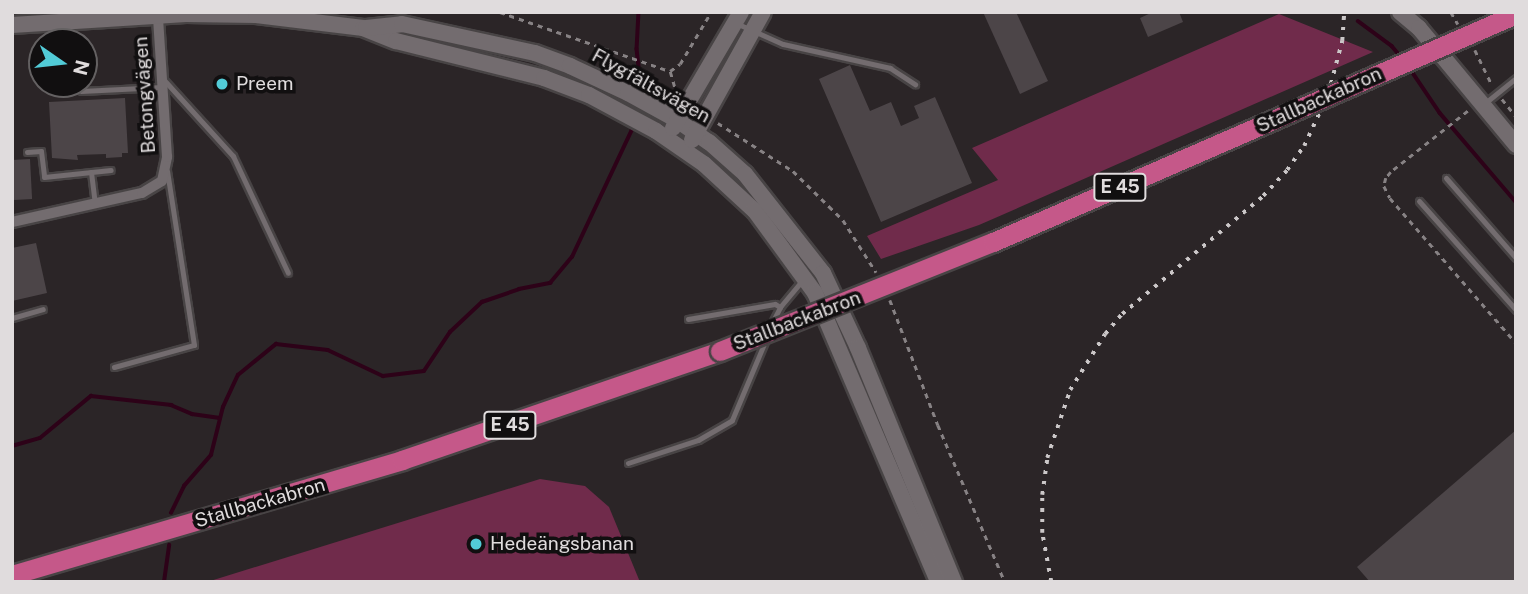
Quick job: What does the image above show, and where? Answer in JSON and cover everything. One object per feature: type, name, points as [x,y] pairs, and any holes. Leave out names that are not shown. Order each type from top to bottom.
[{"type":"highway","name":"Stallbackabron","points":[[54,562],[402,460],[720,351],[993,242],[1516,14]]},
{"type":"highway","name":"E 45","points":[[12,575],[54,562]]},
{"type":"highway","name":"E 45","points":[[13,582],[54,562]]},
{"type":"street","points":[[686,151],[763,12]]},
{"type":"street","points":[[1409,14],[1516,145]]},
{"type":"street","name":"Flygfältsvägen","points":[[12,25],[256,15],[363,28],[402,24],[535,53],[628,93],[677,120],[723,153],[759,189],[823,272],[954,582]]},
{"type":"street","name":"Betongvägen","points":[[12,222],[142,193],[163,181],[167,167],[158,17]]},
{"type":"street","points":[[662,134],[677,120],[738,17]]},
{"type":"street","name":"Flygfältsvägen","points":[[363,28],[396,41],[544,78],[589,94],[662,134],[686,151],[755,211],[815,293],[938,582]]},
{"type":"lane","points":[[738,17],[752,32],[783,44],[890,68],[915,84]]},
{"type":"lane","points":[[1482,106],[1516,78]]},
{"type":"lane","points":[[98,89],[162,82],[233,156],[288,273]]},
{"type":"lane","points":[[27,152],[41,151],[44,177],[111,170]]},
{"type":"lane","points":[[114,367],[194,345],[167,167]]},
{"type":"lane","points":[[90,172],[95,204]]},
{"type":"lane","points":[[1446,178],[1516,258]]},
{"type":"lane","points":[[1419,201],[1516,310]]},
{"type":"lane","points":[[628,463],[698,440],[732,420],[780,307],[804,279]]},
{"type":"lane","points":[[688,319],[775,304],[780,307]]},
{"type":"lane","points":[[12,318],[43,309]]},
{"type":"path","points":[[500,12],[670,71]]},
{"type":"path","points":[[670,71],[680,64],[711,12]]},
{"type":"path","points":[[1451,12],[1463,32]]},
{"type":"path","points":[[1470,42],[1497,93],[1516,116]]},
{"type":"path","points":[[670,71],[675,95],[687,102]]},
{"type":"path","points":[[706,115],[793,172],[844,220],[881,279]]},
{"type":"path","points":[[1440,134],[1461,118]]},
{"type":"path","points":[[885,289],[938,425],[1005,582]]},
{"type":"shaded area","points":[[1279,14],[1373,52],[979,225],[881,259],[867,236],[998,180],[972,148]]},
{"type":"shaded area","name":"Hedeängsbanan","points":[[540,479],[585,486],[609,507],[640,582],[207,582]]},
{"type":"building","points":[[983,12],[1016,12],[1048,81],[1020,94]]},
{"type":"building","points":[[1153,12],[1179,12],[1183,22],[1148,37],[1140,18]]},
{"type":"building","points":[[850,65],[870,111],[891,102],[901,126],[919,118],[914,106],[935,97],[972,183],[881,222],[819,79]]},
{"type":"building","points":[[125,98],[128,153],[122,153],[122,157],[106,158],[106,154],[77,155],[78,160],[52,158],[49,102]]},
{"type":"building","points":[[30,159],[32,199],[14,200],[12,160]]},
{"type":"building","points":[[36,243],[47,293],[12,301],[12,248]]},
{"type":"building","points":[[1516,430],[1516,582],[1370,582],[1357,567]]},
{"type":"waterway","points":[[639,12],[637,49],[642,94]]},
{"type":"waterway","points":[[1358,21],[1392,46],[1402,58]]},
{"type":"waterway","points":[[1409,67],[1440,113],[1516,202]]},
{"type":"waterway","points":[[171,513],[184,486],[211,455],[223,407],[238,375],[276,344],[328,350],[383,376],[424,371],[450,332],[482,302],[519,289],[550,283],[572,257],[634,125]]},
{"type":"waterway","points":[[12,446],[40,438],[91,396],[171,405],[192,414],[220,418]]},
{"type":"waterway","points":[[164,582],[169,545]]},
{"type":"railway","points":[[1051,582],[1042,533],[1042,495],[1047,458],[1070,390],[1105,334],[1122,314],[1263,196],[1287,170],[1304,146],[1328,94],[1342,41],[1344,12]]},
{"type":"place","name":"Preem","points":[[222,84]]},
{"type":"place","name":"Hedeängsbanan","points":[[476,544]]}]
